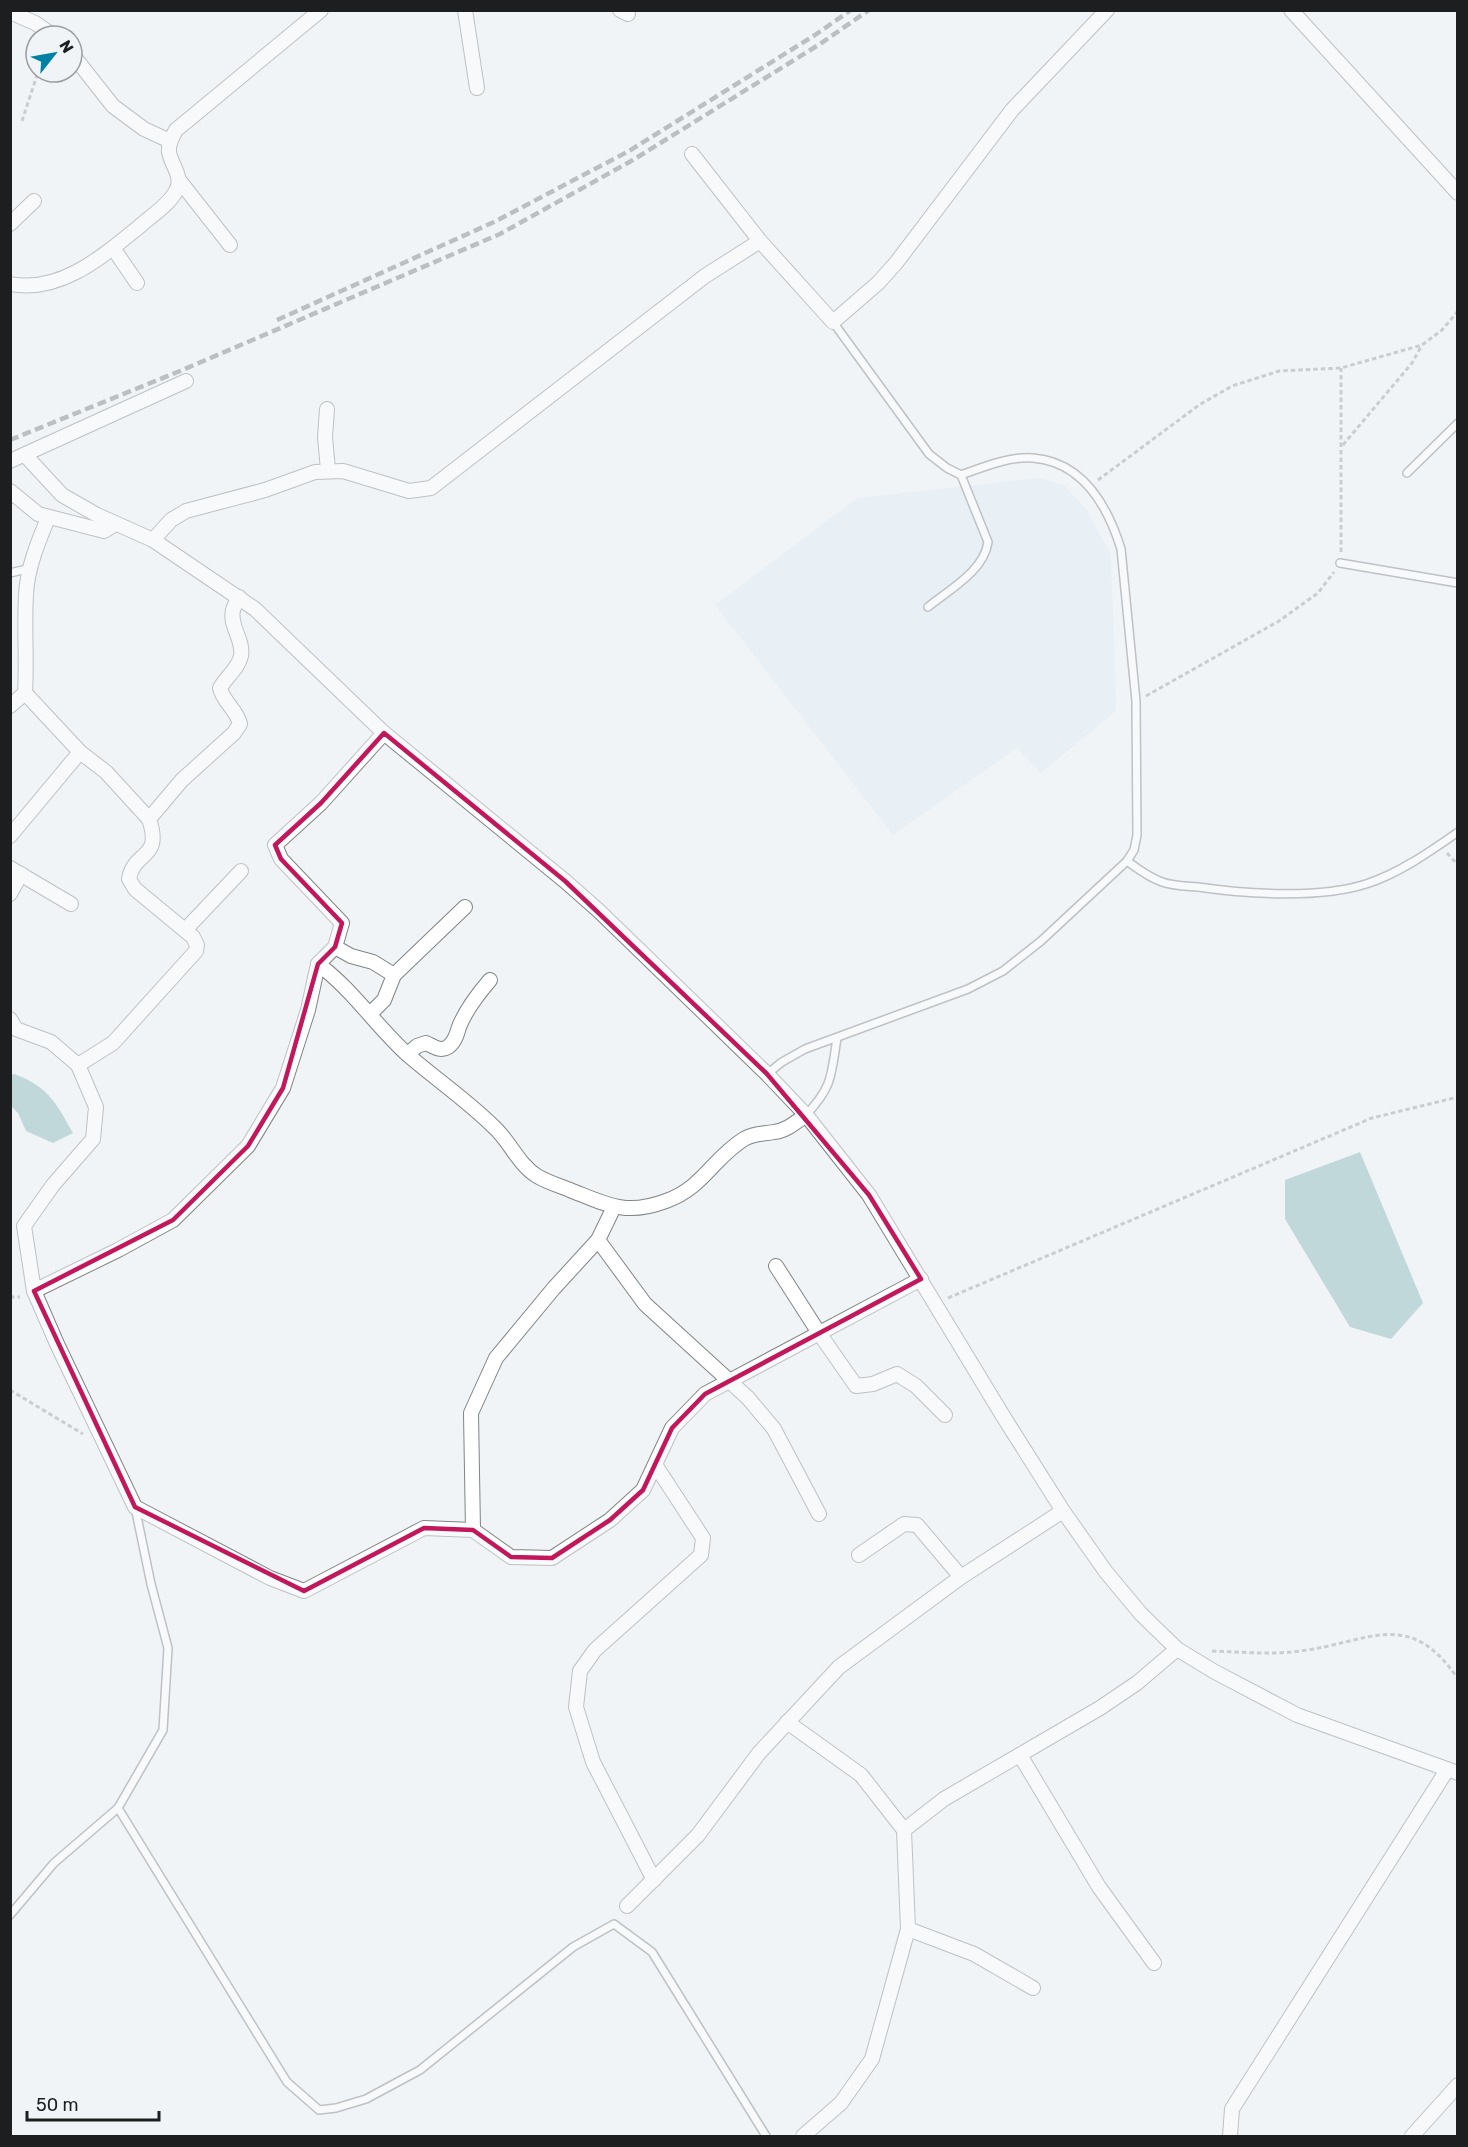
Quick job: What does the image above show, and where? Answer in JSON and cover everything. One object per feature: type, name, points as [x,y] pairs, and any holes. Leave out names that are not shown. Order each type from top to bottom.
[{"type":"street","points":[[230,245],[179,180],[169,152],[170,141],[176,130],[321,10]]},
{"type":"street","points":[[465,10],[477,88]]},
{"type":"street","points":[[692,154],[760,241],[833,322],[878,284],[1012,110],[1107,10]]},
{"type":"street","points":[[1291,10],[1455,185]]},
{"type":"street","points":[[10,12],[38,24]]},
{"type":"street","points":[[84,69],[113,106],[144,129],[170,141]]},
{"type":"street","points":[[10,284],[37,285],[72,274],[113,248],[168,200],[177,191],[179,180]]},
{"type":"street","points":[[10,224],[34,201]]},
{"type":"street","points":[[153,540],[171,520],[186,511],[265,490],[315,472],[343,471],[409,491],[431,488],[705,276],[760,241]]},
{"type":"street","points":[[113,248],[137,283]]},
{"type":"street","points":[[10,461],[186,381]]},
{"type":"street","points":[[327,409],[328,470]]},
{"type":"street","points":[[25,455],[62,495],[97,516],[153,540],[255,609],[384,733],[574,889],[806,1115],[870,1195],[1002,1416],[1063,1511],[1106,1572],[1142,1614],[1177,1649],[1215,1672],[1298,1715],[1452,1772],[1232,2109],[1230,2136]]},
{"type":"street","points":[[10,491],[38,514],[48,518],[104,531],[115,524]]},
{"type":"street","points":[[10,706],[25,693],[26,593],[31,568],[48,518]]},
{"type":"street","points":[[148,819],[182,780],[234,733],[240,724],[222,696],[220,688],[238,664],[241,656],[242,645],[233,622],[232,611],[239,597]]},
{"type":"street","points":[[25,693],[80,752],[106,772],[148,819],[154,835],[152,846],[130,872],[129,879],[135,889],[186,929],[197,945],[196,951],[113,1043],[78,1065]]},
{"type":"street","points":[[34,1292],[118,1251],[173,1220],[248,1146],[283,1088],[308,1010],[318,964],[335,947],[342,923],[281,859],[275,845],[321,803],[384,733]]},
{"type":"street","points":[[10,836],[80,752]]},
{"type":"street","points":[[10,894],[16,871],[71,904]]},
{"type":"street","points":[[186,929],[241,872]]},
{"type":"street","points":[[370,1014],[384,1000],[394,975],[465,907]]},
{"type":"street","points":[[335,947],[351,956],[373,962],[394,975]]},
{"type":"street","points":[[318,964],[338,980],[408,1054],[500,1132],[526,1167],[537,1176],[614,1207],[644,1208],[669,1201],[688,1191],[703,1179],[725,1153],[745,1138],[760,1132],[786,1129],[806,1115]]},
{"type":"street","points":[[408,1054],[417,1046],[426,1043],[439,1049],[447,1048],[454,1040],[472,1001],[490,980]]},
{"type":"street","points":[[10,1019],[16,1029],[51,1042],[78,1065],[96,1107],[93,1139],[53,1185],[24,1226],[34,1292],[135,1507],[270,1578],[304,1591],[424,1528],[473,1530],[511,1557],[552,1558],[610,1520],[643,1490],[672,1428],[705,1394],[921,1279]]},
{"type":"street","points":[[473,1530],[471,1413],[496,1358],[554,1288],[598,1240],[614,1207]]},
{"type":"street","points":[[598,1240],[645,1304],[748,1398],[774,1429],[819,1514]]},
{"type":"street","points":[[776,1266],[856,1386],[873,1384],[897,1374],[916,1386],[945,1415]]},
{"type":"street","points":[[654,1880],[593,1762],[576,1707],[580,1671],[595,1650],[701,1555],[703,1538],[656,1466]]},
{"type":"street","points":[[627,1906],[698,1835],[759,1753],[839,1667],[960,1577],[1063,1511]]},
{"type":"street","points":[[860,1555],[904,1524],[917,1525],[960,1577]]},
{"type":"street","points":[[903,1830],[944,1799],[1100,1708],[1137,1683],[1177,1649]]},
{"type":"street","points":[[787,1722],[861,1775],[903,1830],[908,1929],[873,2059],[841,2103],[803,2136]]},
{"type":"street","points":[[1020,1755],[1099,1887],[1154,1963]]},
{"type":"street","points":[[908,1929],[974,1954],[1033,1988]]},
{"type":"street","points":[[1412,2136],[1458,2085]]},
{"type":"lane","points":[[833,322],[928,454],[961,475],[988,542],[987,554],[973,570],[928,607]]},
{"type":"lane","points":[[1407,473],[1458,423]]},
{"type":"lane","points":[[766,1074],[805,1049],[968,989],[1003,971],[1041,941],[1127,861],[1134,850],[1137,835],[1136,700],[1121,549],[1114,527],[1090,486],[1072,471],[1058,464],[1033,458],[996,462],[961,475]]},
{"type":"lane","points":[[1340,563],[1458,583]]},
{"type":"lane","points":[[10,573],[31,568]]},
{"type":"lane","points":[[1127,861],[1147,876],[1164,883],[1214,890],[1274,893],[1327,891],[1367,884],[1408,864],[1458,832]]},
{"type":"lane","points":[[806,1115],[827,1090],[837,1038]]},
{"type":"lane","points":[[10,1915],[54,1863],[118,1808],[163,1730],[168,1648],[151,1584],[135,1507]]},
{"type":"lane","points":[[118,1808],[287,2082],[319,2110],[336,2108],[366,2099],[420,2070],[573,1947],[614,1924],[652,1952],[766,2136]]},
{"type":"path","points":[[22,121],[34,84]]},
{"type":"path","points":[[1090,486],[1199,405],[1232,386],[1279,371],[1341,368],[1422,345],[1442,330],[1458,311]]},
{"type":"path","points":[[1341,446],[1412,363],[1422,345]]},
{"type":"path","points":[[1136,700],[1279,621],[1318,593],[1340,563],[1341,368]]},
{"type":"path","points":[[936,1304],[1372,1118],[1458,1097]]},
{"type":"path","points":[[10,1390],[35,1403],[108,1450]]},
{"type":"path","points":[[1210,1651],[1300,1652],[1364,1637],[1399,1633],[1429,1646],[1458,1679]]},
{"type":"highlighted area","points":[[384,733],[565,881],[767,1074],[869,1195],[921,1279],[705,1394],[672,1428],[643,1490],[610,1520],[552,1558],[511,1557],[473,1530],[424,1528],[304,1591],[135,1507],[34,1291],[173,1220],[248,1146],[283,1088],[318,964],[335,947],[342,923],[281,859],[275,845],[321,803]]},
{"type":"shaded area","points":[[1039,478],[1064,485],[1086,509],[1111,554],[1116,711],[1041,773],[1017,748],[893,835],[715,605],[857,498]]},
{"type":"water","points":[[14,1074],[35,1084],[50,1097],[73,1133],[53,1143],[26,1131],[18,1113],[11,1106],[11,1075]]},
{"type":"water","points":[[1360,1152],[1423,1303],[1391,1339],[1350,1327],[1285,1219],[1285,1180]]},
{"type":"railway","points":[[277,320],[494,222],[629,151],[815,35],[851,10]]},
{"type":"railway","points":[[10,440],[180,371],[500,234],[633,160],[820,44],[869,10]]}]
